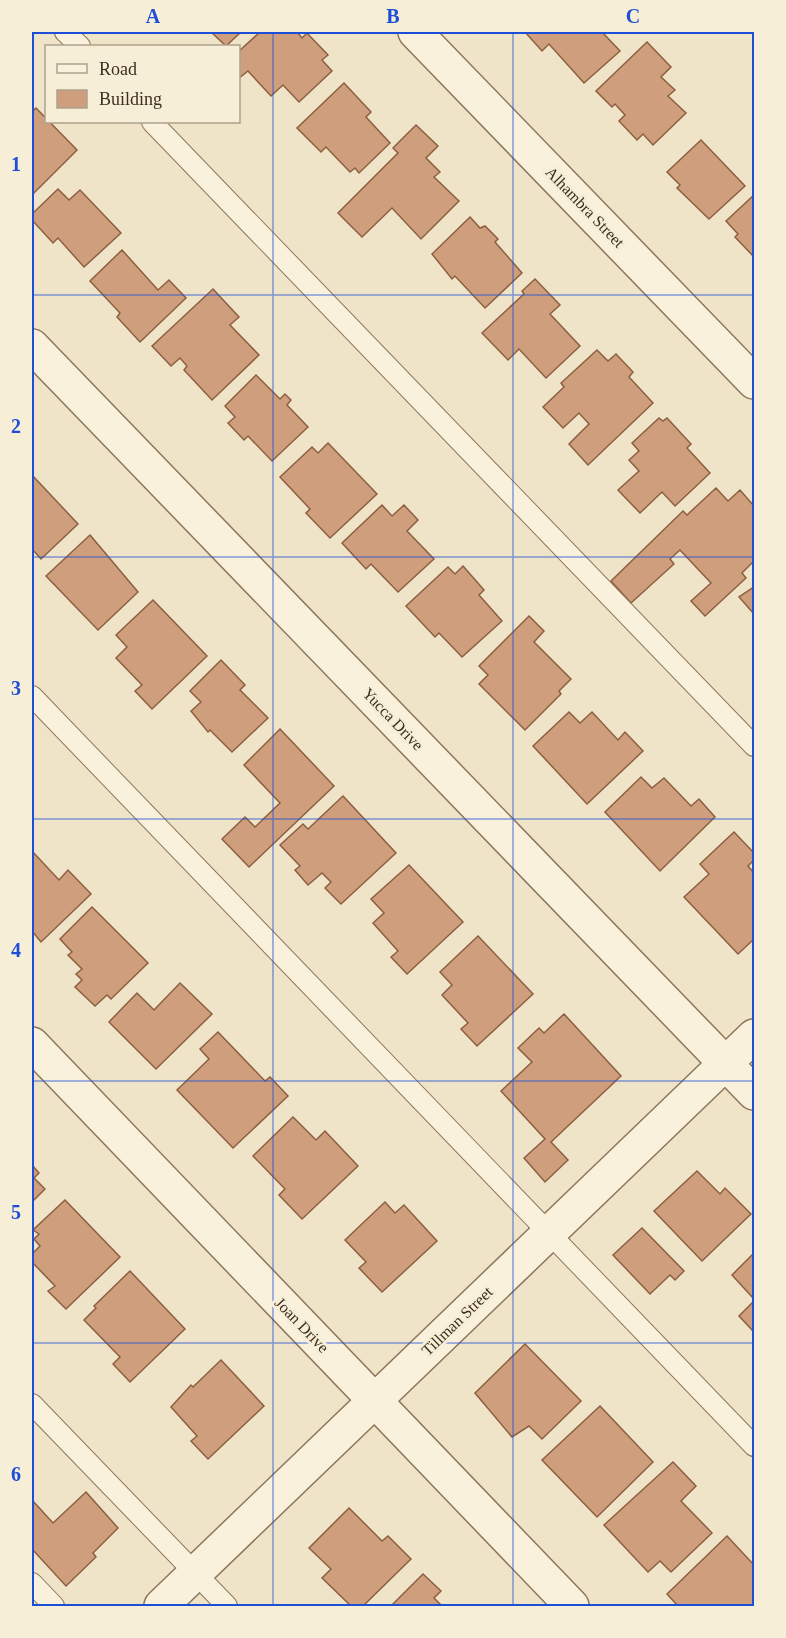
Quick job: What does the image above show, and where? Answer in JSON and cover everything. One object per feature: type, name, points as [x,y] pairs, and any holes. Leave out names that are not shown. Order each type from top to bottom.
[{"type":"street","name":"Alhambra Street","points":[[415,32],[754,382]]},
{"type":"street","name":"Yucca Drive","points":[[32,346],[754,1093]]},
{"type":"street","name":"Tillman Street","points":[[161,1606],[754,1036]]},
{"type":"street","name":"Joan Drive","points":[[32,1044],[572,1606]]},
{"type":"lane","points":[[65,32],[79,45]]},
{"type":"lane","points":[[153,123],[754,746]]},
{"type":"lane","points":[[32,696],[754,1446]]},
{"type":"lane","points":[[32,1404],[227,1606]]},
{"type":"lane","points":[[32,1583],[54,1606]]},
{"type":"building","points":[[211,32],[241,32],[227,45]]},
{"type":"building","points":[[260,32],[297,32],[302,38],[307,33],[328,55],[322,60],[332,71],[299,102],[283,85],[271,96],[248,71],[240,77],[240,50]]},
{"type":"building","points":[[525,32],[602,32],[620,51],[584,83],[549,44],[542,51]]},
{"type":"building","points":[[647,42],[671,67],[661,77],[675,90],[668,96],[686,113],[653,145],[643,134],[637,140],[619,121],[625,115],[615,104],[612,107],[596,91]]},
{"type":"building","points":[[344,83],[371,112],[366,117],[390,143],[359,173],[355,168],[350,172],[326,147],[321,152],[297,128]]},
{"type":"building","points":[[36,108],[45,117],[45,123],[51,123],[77,150],[32,195],[32,112]]},
{"type":"building","points":[[416,125],[438,146],[426,158],[440,172],[434,177],[459,201],[421,239],[392,208],[362,237],[338,213],[398,153],[393,148]]},
{"type":"building","points":[[701,140],[745,186],[709,219],[677,188],[680,185],[667,172]]},
{"type":"building","points":[[58,189],[69,200],[80,190],[121,233],[84,267],[58,238],[53,243],[32,220],[32,214]]},
{"type":"building","points":[[754,195],[754,257],[735,237],[738,234],[726,221]]},
{"type":"building","points":[[470,217],[480,228],[485,226],[498,239],[495,242],[522,273],[485,308],[455,276],[452,279],[432,254]]},
{"type":"building","points":[[122,250],[158,290],[169,280],[186,298],[140,342],[117,317],[120,313],[90,281]]},
{"type":"building","points":[[535,279],[560,305],[550,314],[580,346],[546,378],[519,349],[508,360],[482,333],[524,294],[522,291]]},
{"type":"building","points":[[213,289],[239,317],[230,325],[259,355],[212,400],[184,370],[187,366],[180,358],[171,366],[152,346]]},
{"type":"building","points":[[597,350],[608,361],[616,354],[633,372],[629,377],[653,403],[588,465],[569,444],[589,424],[579,413],[563,428],[543,407],[564,387],[561,383]]},
{"type":"building","points":[[256,375],[280,399],[285,394],[291,400],[287,405],[308,427],[272,461],[248,436],[244,440],[228,423],[235,417],[225,406]]},
{"type":"building","points":[[659,418],[663,421],[667,418],[691,444],[687,448],[710,473],[675,506],[662,492],[640,513],[618,490],[639,471],[629,460],[639,451],[632,443]]},
{"type":"building","points":[[328,443],[377,494],[330,538],[306,513],[310,509],[280,477],[312,447],[318,453]]},
{"type":"building","points":[[32,475],[78,524],[41,559],[32,549]]},
{"type":"building","points":[[716,488],[728,501],[740,490],[754,506],[754,561],[742,573],[746,578],[705,616],[691,601],[711,583],[680,550],[670,559],[674,564],[631,603],[611,581],[683,511],[687,515]]},
{"type":"building","points":[[382,505],[392,516],[404,505],[418,520],[407,531],[434,559],[398,592],[371,564],[366,569],[342,543]]},
{"type":"building","points":[[90,535],[138,592],[98,630],[46,576]]},
{"type":"building","points":[[463,566],[484,590],[479,595],[502,621],[462,657],[439,633],[435,637],[406,606],[448,567],[455,574]]},
{"type":"building","points":[[754,587],[754,614],[739,597]]},
{"type":"building","points":[[153,600],[207,656],[152,709],[135,691],[142,685],[116,658],[127,647],[116,635]]},
{"type":"building","points":[[529,616],[544,631],[534,642],[571,679],[559,691],[561,694],[525,730],[479,684],[488,675],[479,666]]},
{"type":"building","points":[[221,660],[245,685],[240,690],[268,718],[232,752],[210,730],[208,732],[191,711],[201,702],[190,691]]},
{"type":"building","points":[[569,712],[580,723],[592,712],[618,740],[625,732],[643,751],[587,804],[533,746]]},
{"type":"building","points":[[280,729],[334,786],[249,867],[222,839],[245,817],[255,827],[280,803],[244,765]]},
{"type":"building","points":[[641,777],[652,788],[664,778],[691,806],[699,799],[715,817],[660,871],[605,812]]},
{"type":"building","points":[[343,796],[396,853],[341,904],[325,888],[331,882],[322,873],[308,885],[295,870],[300,866],[280,845],[303,824],[308,829]]},
{"type":"building","points":[[734,832],[754,853],[754,860],[748,866],[754,873],[754,939],[738,954],[684,897],[709,874],[700,864]]},
{"type":"building","points":[[32,851],[59,880],[68,870],[91,894],[41,942],[32,931]]},
{"type":"building","points":[[409,865],[463,922],[407,974],[391,957],[398,951],[373,923],[384,913],[371,899]]},
{"type":"building","points":[[92,907],[148,963],[111,999],[107,995],[95,1006],[75,987],[82,980],[76,974],[82,969],[68,955],[72,952],[60,939]]},
{"type":"building","points":[[478,936],[533,994],[477,1046],[461,1029],[468,1023],[442,995],[452,985],[440,972]]},
{"type":"building","points":[[180,983],[212,1014],[156,1069],[109,1022],[137,993],[154,1010]]},
{"type":"building","points":[[564,1014],[621,1076],[551,1142],[568,1160],[545,1182],[524,1158],[545,1139],[501,1091],[532,1062],[518,1048],[539,1028],[544,1033]]},
{"type":"building","points":[[218,1032],[265,1081],[270,1077],[288,1096],[233,1148],[177,1090],[209,1059],[200,1049]]},
{"type":"building","points":[[293,1117],[316,1140],[325,1131],[358,1166],[302,1219],[279,1195],[285,1189],[253,1156]]},
{"type":"building","points":[[32,1165],[39,1173],[34,1178],[45,1189],[32,1202]]},
{"type":"building","points":[[697,1171],[720,1194],[725,1188],[751,1214],[702,1261],[654,1211]]},
{"type":"building","points":[[65,1200],[120,1257],[66,1309],[48,1291],[55,1286],[32,1262],[32,1254],[40,1246],[34,1239],[39,1234],[33,1230]]},
{"type":"building","points":[[385,1202],[395,1213],[404,1205],[437,1241],[382,1292],[359,1268],[366,1262],[345,1240]]},
{"type":"building","points":[[642,1228],[684,1271],[675,1280],[670,1275],[650,1294],[613,1255]]},
{"type":"building","points":[[754,1253],[754,1299],[732,1275]]},
{"type":"building","points":[[130,1271],[185,1329],[130,1382],[113,1364],[120,1357],[84,1320],[96,1308],[94,1306]]},
{"type":"building","points":[[754,1301],[754,1332],[739,1316]]},
{"type":"building","points":[[525,1344],[581,1401],[542,1439],[529,1426],[512,1437],[475,1393]]},
{"type":"building","points":[[221,1360],[264,1406],[208,1459],[191,1441],[197,1436],[171,1407],[191,1385],[193,1387]]},
{"type":"building","points":[[600,1406],[653,1462],[597,1517],[542,1460]]},
{"type":"building","points":[[673,1462],[696,1486],[681,1501],[712,1533],[671,1572],[660,1561],[648,1572],[604,1525]]},
{"type":"building","points":[[86,1492],[118,1528],[93,1553],[96,1557],[66,1586],[32,1549],[32,1500],[53,1523]]},
{"type":"building","points":[[349,1508],[382,1541],[388,1536],[411,1559],[363,1606],[351,1606],[322,1578],[331,1569],[309,1548]]},
{"type":"building","points":[[727,1536],[754,1565],[754,1606],[678,1606],[667,1594]]},
{"type":"building","points":[[423,1574],[441,1591],[434,1598],[442,1606],[391,1606]]}]
